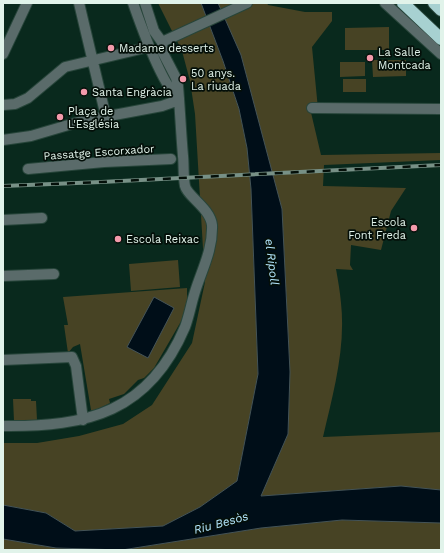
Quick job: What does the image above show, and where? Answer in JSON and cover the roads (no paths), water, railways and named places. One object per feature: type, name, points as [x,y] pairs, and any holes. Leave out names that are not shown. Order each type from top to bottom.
[{"type":"highway","points":[[403,3],[441,39]]},
{"type":"highway","points":[[434,3],[441,10]]},
{"type":"street","points":[[3,54],[27,3]]},
{"type":"street","points":[[78,3],[106,117]]},
{"type":"street","points":[[133,3],[149,47],[173,95],[179,99]]},
{"type":"street","points":[[3,426],[40,425],[83,420],[111,410],[127,402],[150,381],[178,341],[190,313],[194,296],[209,255],[212,223],[208,213],[185,188],[179,99],[176,78],[163,53],[162,42],[154,31],[145,3]]},
{"type":"street","points":[[162,42],[247,3]]},
{"type":"street","points":[[376,3],[386,4],[441,54]]},
{"type":"street","points":[[3,105],[15,104],[28,98],[65,67],[149,47]]},
{"type":"street","points":[[3,140],[31,136],[82,121],[162,106],[179,99]]},
{"type":"street","points":[[312,108],[441,109]]},
{"type":"street","name":"Passatge Escorxador","points":[[28,169],[131,160],[171,159]]},
{"type":"street","points":[[3,220],[42,218]]},
{"type":"street","points":[[3,276],[54,274]]},
{"type":"street","points":[[3,360],[72,357],[76,366],[83,420]]},
{"type":"water","points":[[201,3],[218,3],[241,55],[282,209],[290,372],[288,434],[261,496],[401,486],[441,490],[441,523],[342,520],[261,528],[122,550],[56,548],[3,539],[3,505],[46,513],[75,531],[163,526],[200,507],[237,481],[258,374],[251,189],[247,148],[239,109]]},
{"type":"water","points":[[154,297],[174,308],[148,358],[127,347]]},
{"type":"railway","points":[[3,186],[441,165]]},
{"type":"place","name":"Madame desserts","points":[[111,48]]},
{"type":"place","name":"La Salle Montcada","points":[[370,58]]},
{"type":"place","name":"50 anys. La riuada","points":[[183,79]]},
{"type":"place","name":"Santa Engràcia","points":[[84,92]]},
{"type":"place","name":"Plaça de L'Església","points":[[60,117]]},
{"type":"place","name":"Escola Font Freda","points":[[414,228]]},
{"type":"place","name":"Escola Reixac","points":[[118,239]]},
{"type":"water label","name":"el Ripoll","points":[[272,262]]},
{"type":"water label","name":"Riu Besòs","points":[[221,523]]}]
